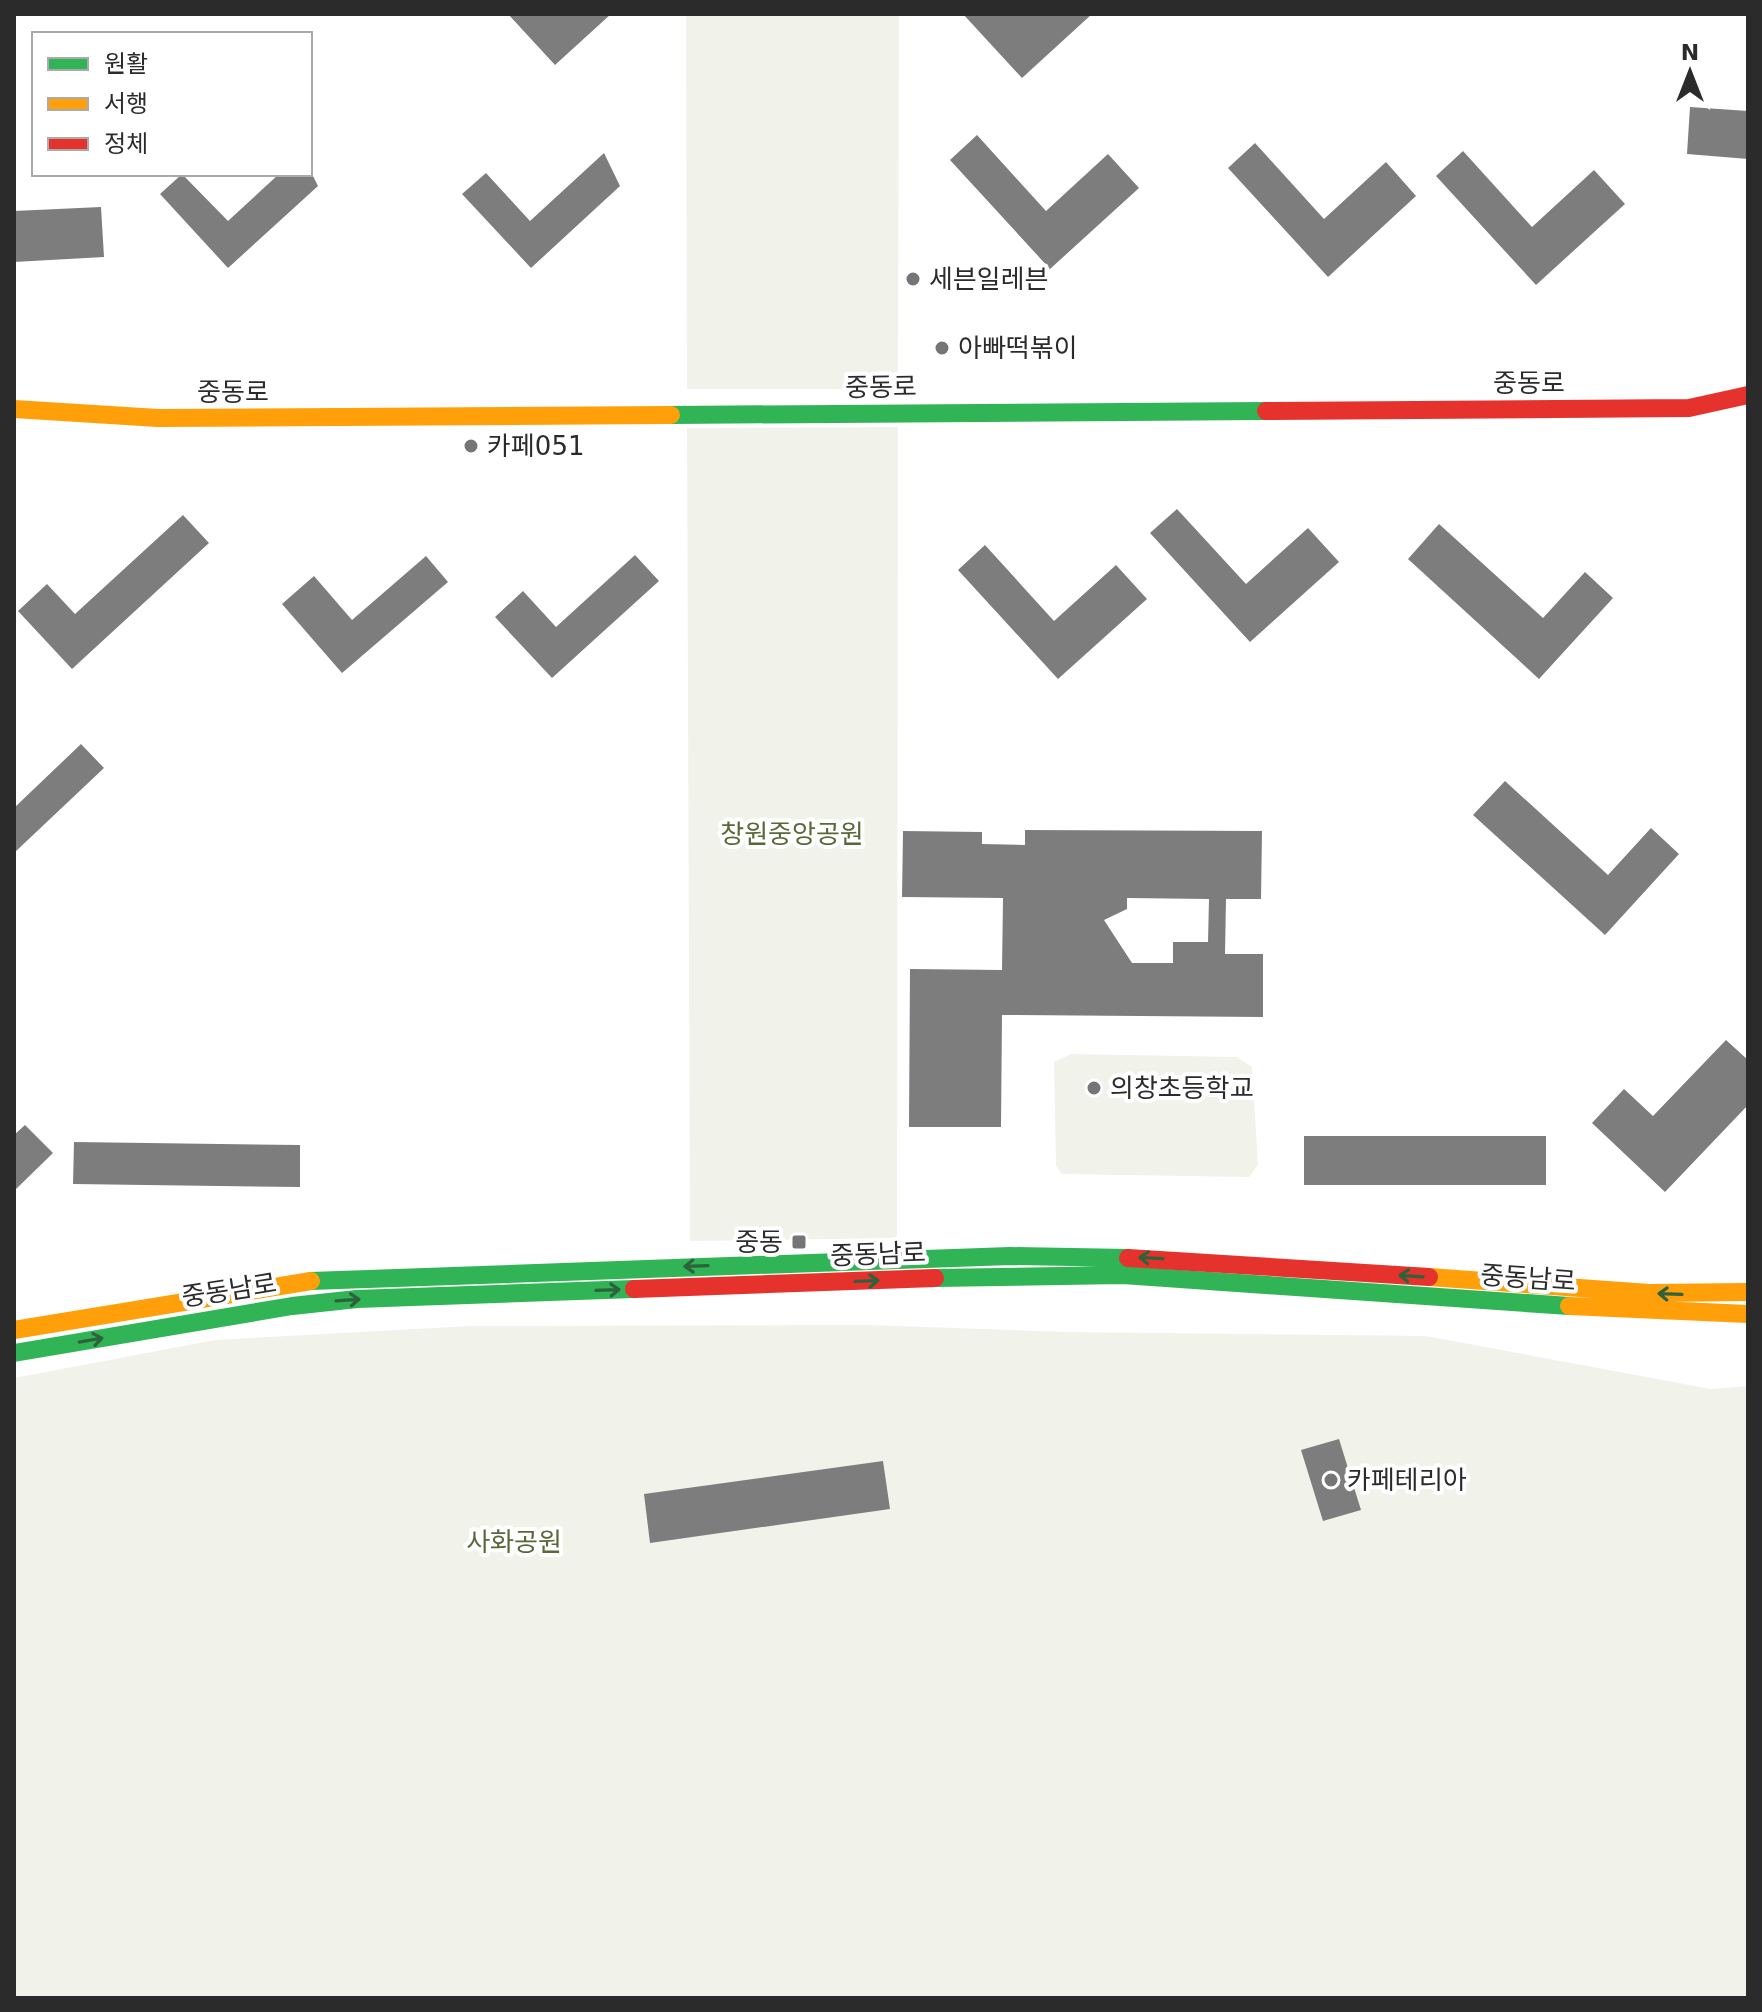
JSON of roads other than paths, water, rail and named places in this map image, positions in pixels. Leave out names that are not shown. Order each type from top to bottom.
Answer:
[{"type":"street","name":"중동로","points":[[14,409],[174,418],[1689,408],[1748,395]]},
{"type":"street","name":"중동남로","points":[[14,1330],[310,1281],[1010,1256],[1171,1258],[1649,1293],[1748,1292]]},
{"type":"street","name":"중동남로","points":[[14,1353],[324,1301],[1061,1275],[1201,1279],[1663,1313],[1748,1314]]},
{"type":"place","name":"세븐일레븐","points":[[913,279]]},
{"type":"place","name":"아빠떡볶이","points":[[942,348]]},
{"type":"place","name":"카페051","points":[[471,446]]},
{"type":"place","name":"의창초등학교","points":[[1094,1088]]},
{"type":"place","name":"중동","points":[[799,1242]]},
{"type":"place","name":"카페테리아","points":[[1331,1480]]},
{"type":"park label","name":"창원중앙공원","points":[[792,834]]},
{"type":"park label","name":"사화공원","points":[[514,1542]]}]
